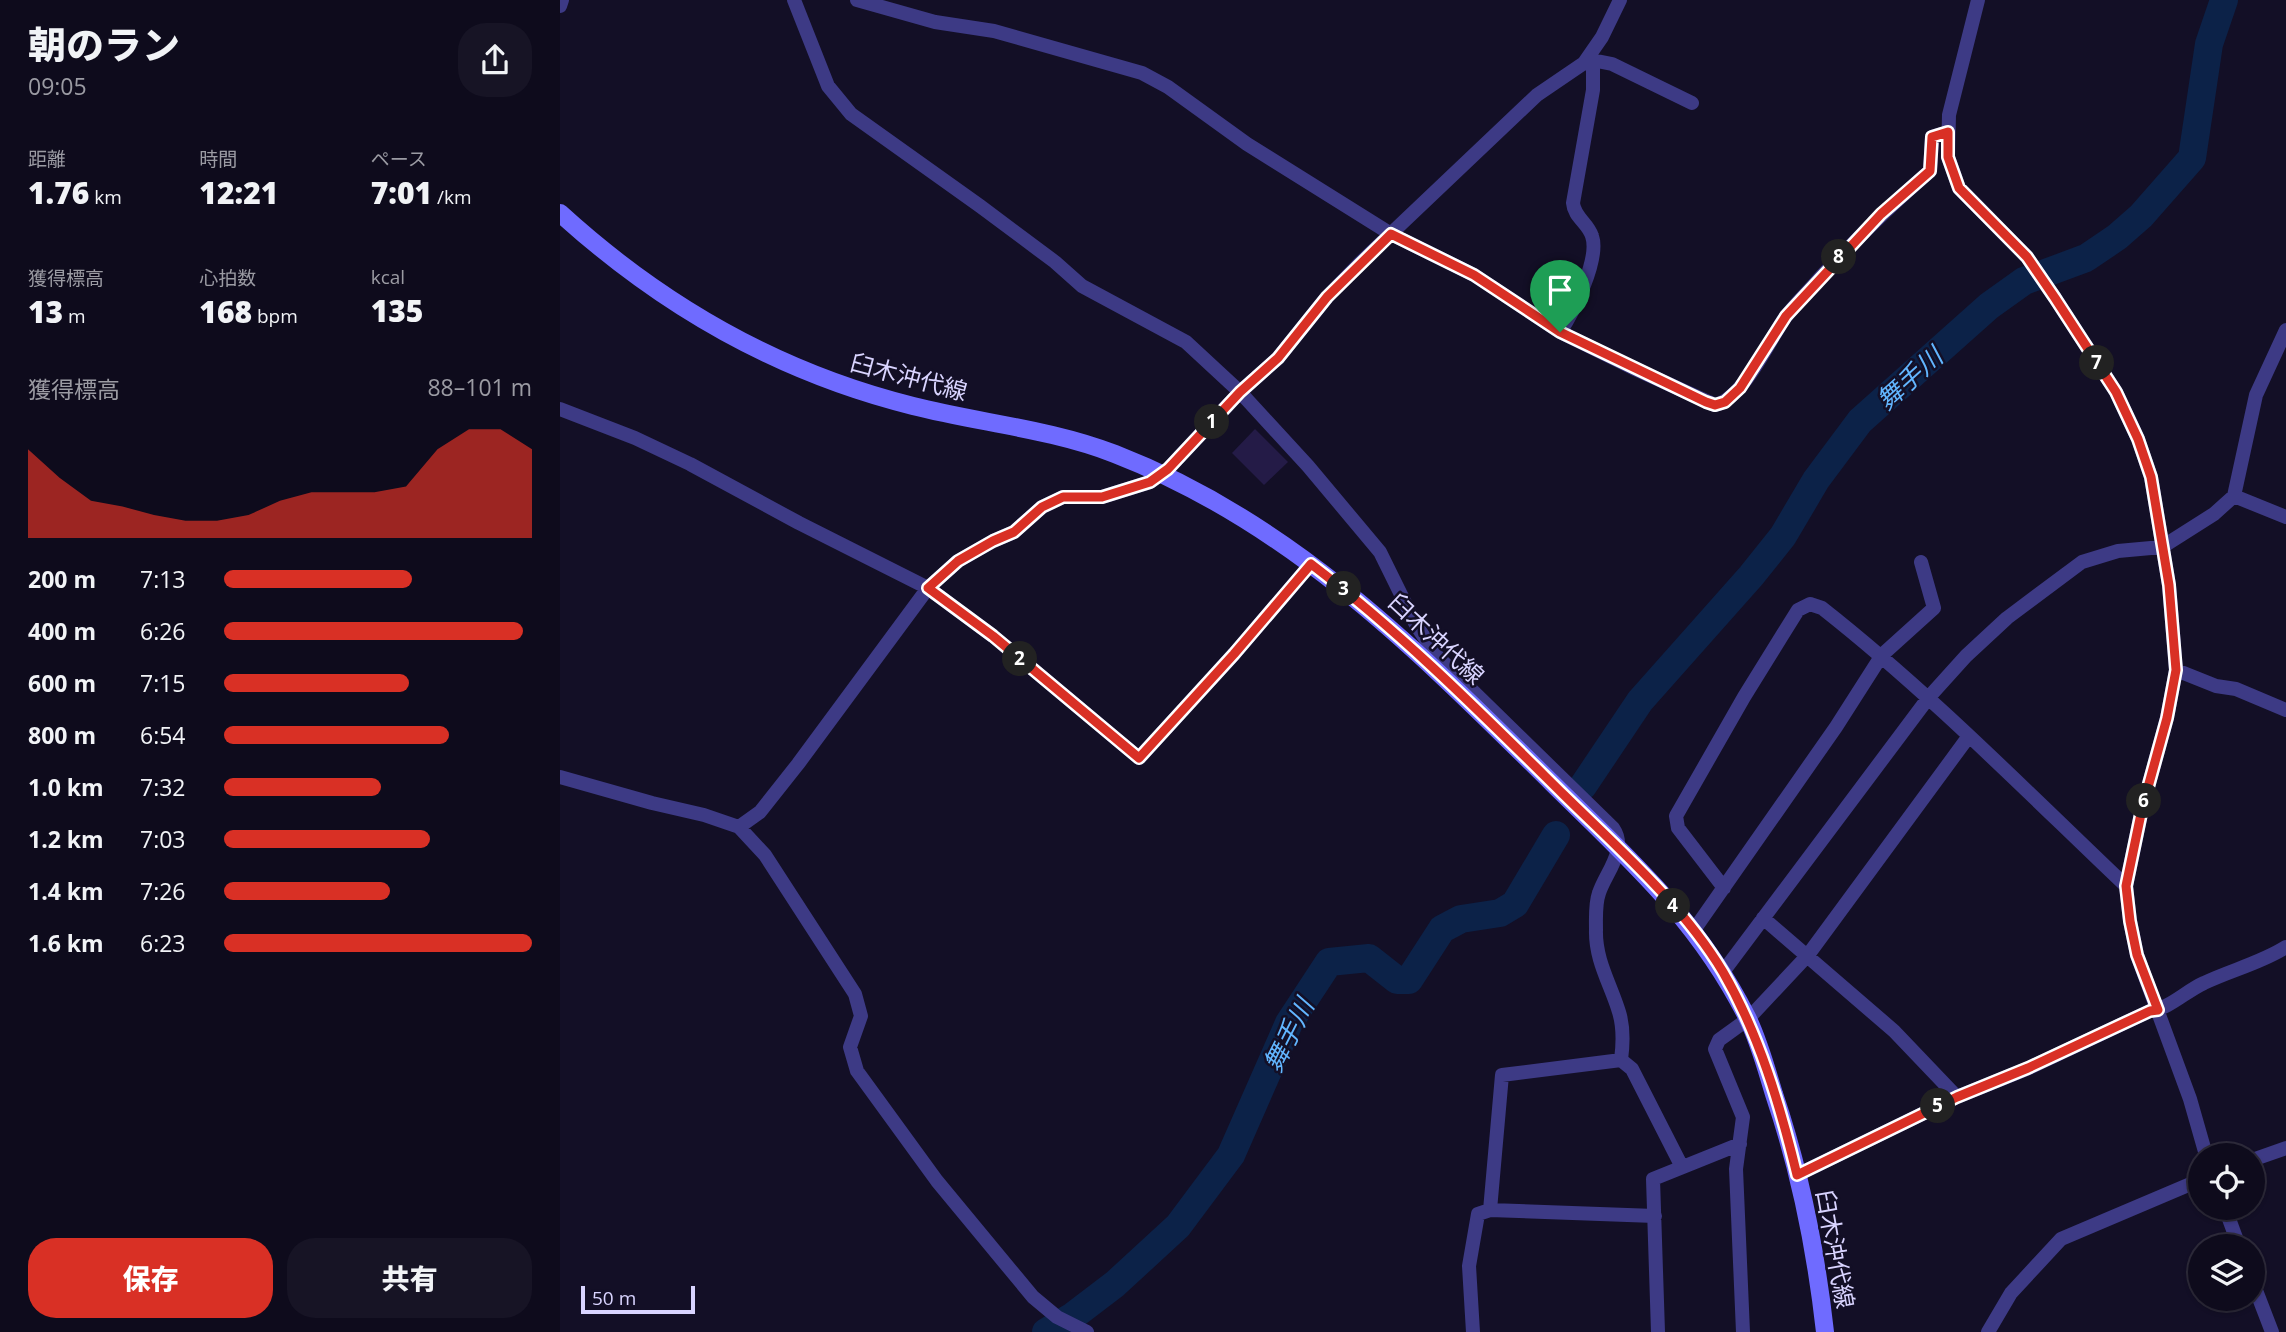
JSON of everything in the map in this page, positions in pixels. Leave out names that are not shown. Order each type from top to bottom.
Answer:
[{"type":"main road","name":"臼木沖代線","points":[[560,213],[637,278],[664,297],[718,329],[786,363],[851,388],[913,406],[1095,446],[1161,473],[1227,508],[1311,564],[1382,620],[1426,659],[1618,847],[1694,930],[1723,972],[1748,1019],[1787,1133],[1815,1253],[1825,1332]]},
{"type":"street","points":[[560,6],[562,0]]},
{"type":"street","points":[[794,0],[828,86],[851,114],[980,206],[1082,285],[1186,342],[1240,392],[1308,466],[1380,552],[1416,625],[1432,650],[1613,828],[1617,834],[1618,847],[1615,860],[1597,896],[1595,940],[1599,961],[1621,1016],[1621,1060]]},
{"type":"street","points":[[857,0],[935,22],[994,32],[1142,73],[1168,87],[1247,144],[1391,234],[1474,275],[1560,332],[1715,405],[1725,402],[1740,388],[1786,316],[1881,214],[1930,171],[1932,137],[1948,132]]},
{"type":"street","points":[[739,827],[760,812],[798,764],[928,588],[958,561],[1014,532],[1042,507],[1063,497],[1102,497],[1150,482],[1168,469],[1240,392],[1278,358],[1327,297],[1391,234],[1537,94],[1575,70],[1587,59],[1602,37],[1620,0]]},
{"type":"street","points":[[1978,0],[1949,115],[1948,157],[1959,188],[2027,257],[2116,392],[2138,439],[2151,477],[2169,585],[2176,670],[2126,886],[2137,955],[2190,1100],[2203,1143]]},
{"type":"street","points":[[1587,59],[1612,64],[1692,103]]},
{"type":"street","points":[[1560,332],[1579,298],[1594,243],[1588,227],[1577,215],[1573,204],[1593,90],[1593,69],[1587,59]]},
{"type":"street","points":[[1723,972],[1929,697],[1966,656],[2007,618],[2082,562],[2118,551],[2162,547],[2214,514],[2234,496],[2256,395],[2286,330]]},
{"type":"street","points":[[560,409],[635,438],[690,464],[928,588],[993,636],[1139,758],[1311,564]]},
{"type":"street","points":[[2234,496],[2286,517]]},
{"type":"street","points":[[1694,930],[1836,727],[1882,655],[1934,608],[1922,562]]},
{"type":"street","points":[[1724,888],[1678,828],[1676,816],[1744,696],[1798,610],[1810,604],[1822,608],[1882,655],[2126,886]]},
{"type":"street","points":[[2176,670],[2286,710]]},
{"type":"street","points":[[1743,1332],[1736,1169],[1743,1117],[1715,1049],[1719,1040],[1748,1019],[1808,955],[1969,736]]},
{"type":"street","points":[[560,777],[704,815],[739,827],[765,855],[855,994],[861,1016],[850,1046],[857,1071],[937,1181],[1033,1297],[1057,1317],[1087,1332]]},
{"type":"street","points":[[1763,918],[1894,1031],[1957,1097]]},
{"type":"street","points":[[1797,1175],[1957,1097],[2028,1068],[2150,1011],[2158,1010],[2202,984],[2286,947]]},
{"type":"street","points":[[1490,1210],[1502,1075],[1621,1060],[1632,1069],[1682,1167]]},
{"type":"street","points":[[1658,1332],[1653,1179],[1740,1144]]},
{"type":"street","points":[[2265,1155],[2286,1148]]},
{"type":"street","points":[[1988,1332],[2011,1293],[2060,1239],[2188,1185]]},
{"type":"street","points":[[1473,1332],[1469,1266],[1478,1214],[1490,1210],[1655,1216]]},
{"type":"street","points":[[2264,1311],[2272,1332]]},
{"type":"building","points":[[1255,429],[1288,462],[1264,485],[1232,453]]},
{"type":"waterway","name":"舞手川","points":[[1583,786],[1640,701],[1783,536],[1816,480],[1860,421],[1989,306],[2024,281],[2086,258],[2117,237],[2141,216],[2192,158],[2209,44],[2224,0]]},
{"type":"waterway","name":"舞手川","points":[[1046,1332],[1073,1316],[1115,1284],[1178,1226],[1231,1155],[1289,1023],[1329,962],[1369,958],[1397,980],[1409,980],[1442,929],[1461,919],[1500,913],[1515,904],[1556,835]]},
{"type":"route","points":[[1948,132],[1948,157],[1959,188],[2027,257],[2055,298],[2116,392],[2138,439],[2151,477],[2169,585],[2176,670],[2126,886],[2137,955],[2158,1010],[2108,1029],[2028,1068],[1957,1097],[1797,1175],[1787,1133],[1748,1019],[1723,972],[1694,930],[1636,864],[1426,659],[1311,564],[1139,758],[993,636],[928,588],[958,561],[1014,532],[1042,507],[1063,497],[1102,497],[1150,482],[1168,469],[1240,392],[1278,358],[1327,297],[1391,234],[1474,275],[1560,332],[1706,402],[1715,405],[1725,402],[1740,388],[1786,316],[1881,214],[1930,171],[1932,137],[1948,132]]}]
